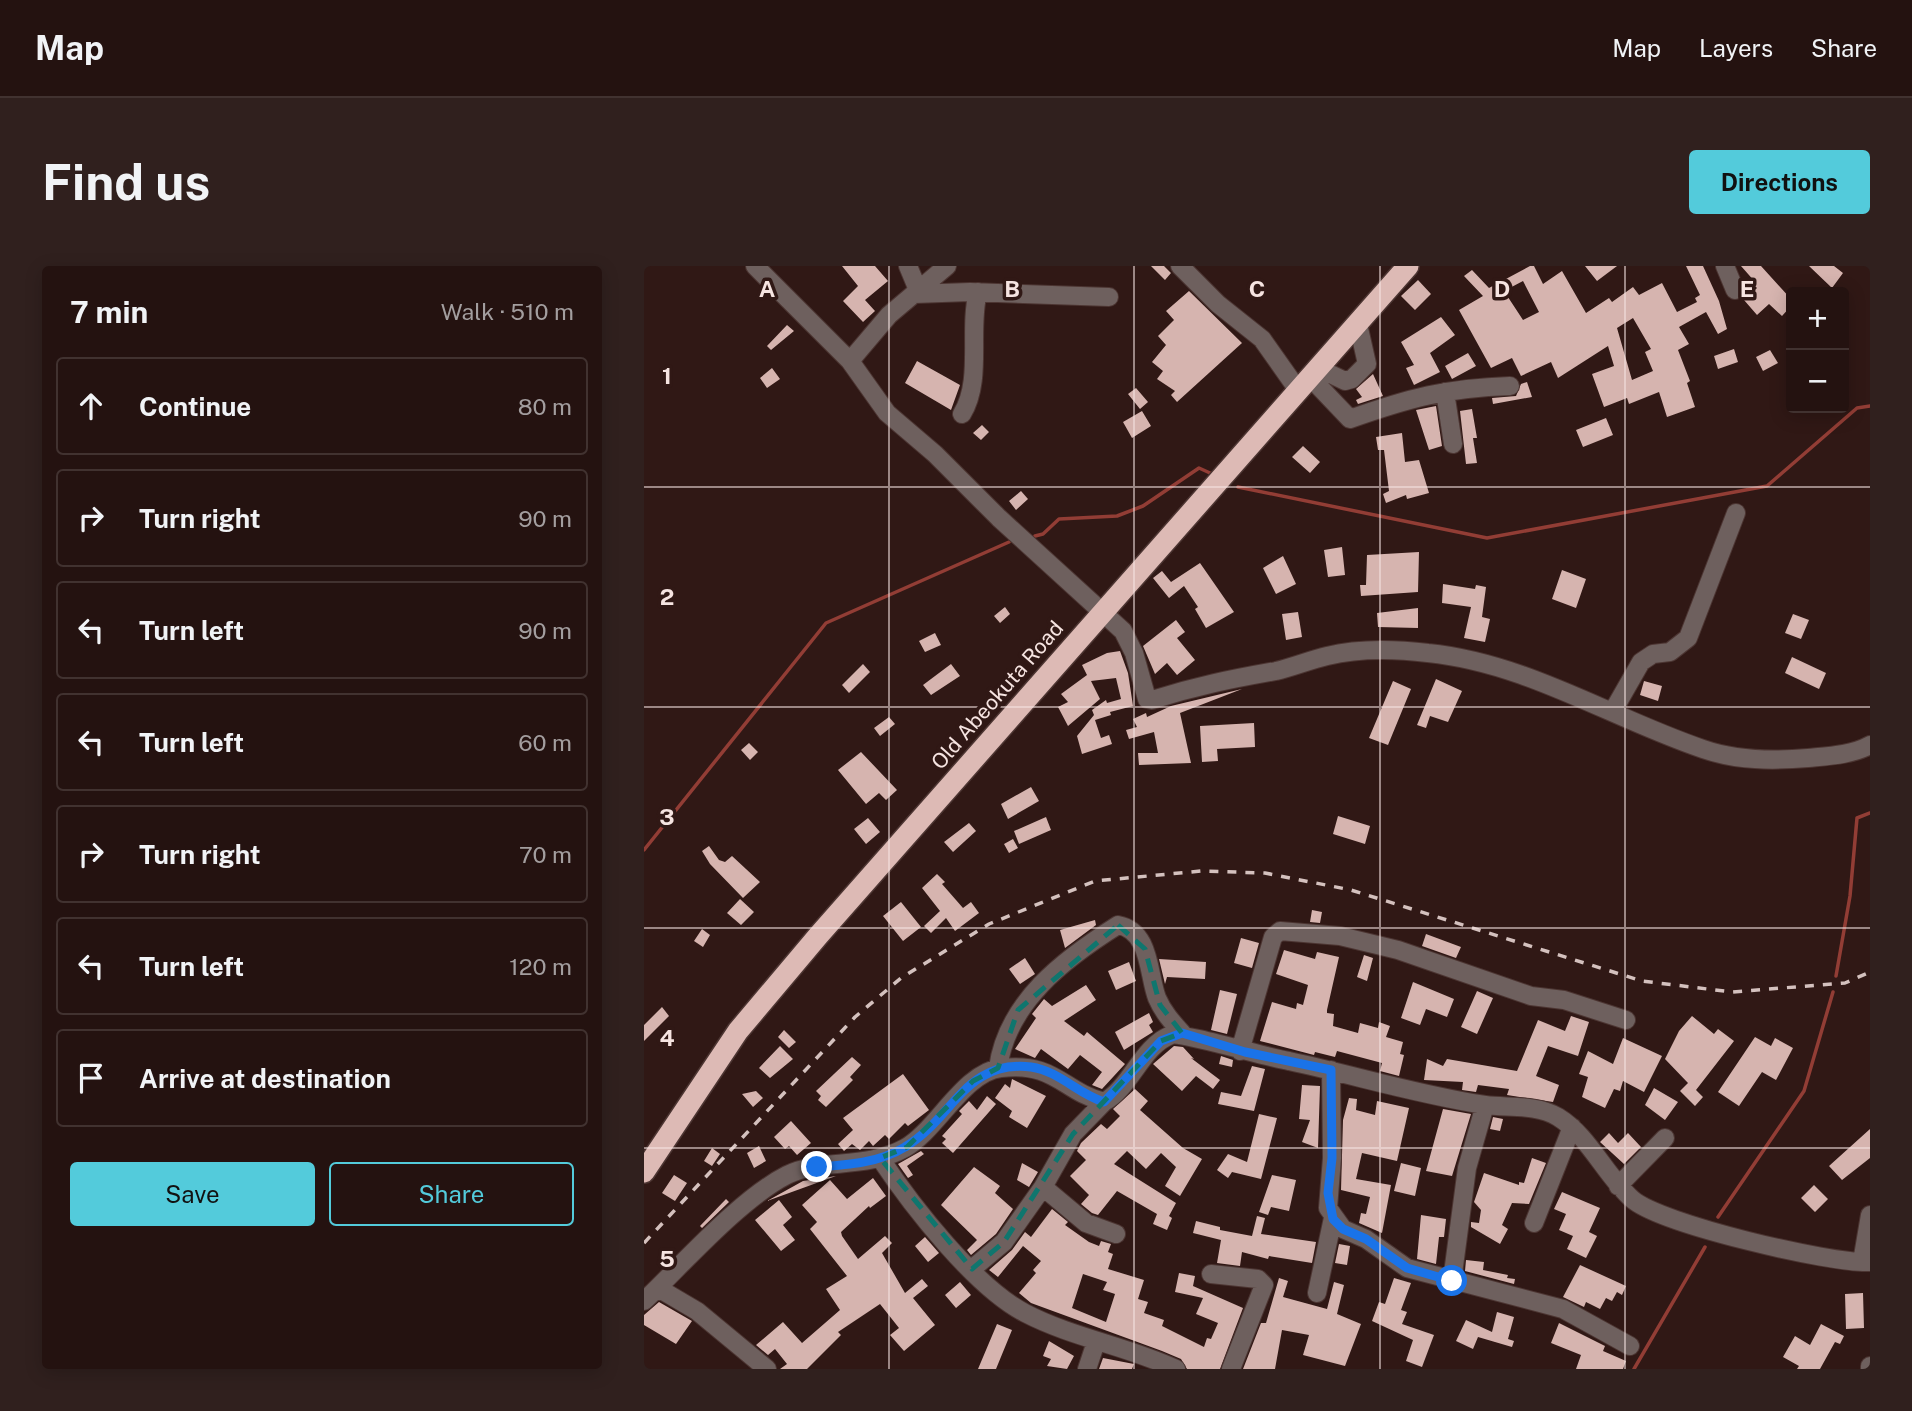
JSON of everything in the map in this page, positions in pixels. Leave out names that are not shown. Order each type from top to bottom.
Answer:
[{"type":"highway","name":"Old Abeokuta Road","points":[[644,1172],[738,1031],[1102,611],[1408,266]]},
{"type":"street","points":[[755,266],[850,361],[887,413],[935,454],[999,518],[1102,611],[1129,640],[1144,695],[1152,700],[1235,676],[1278,670],[1354,651],[1428,653],[1479,661],[1526,676],[1704,750],[1770,761],[1820,757],[1860,750],[1870,745]]},
{"type":"street","points":[[908,266],[916,292]]},
{"type":"street","points":[[850,361],[889,315],[947,266]]},
{"type":"street","points":[[1180,266],[1218,304],[1309,378],[1350,419],[1415,396],[1510,386]]},
{"type":"street","points":[[1725,266],[1735,290]]},
{"type":"street","points":[[916,292],[1109,298]]},
{"type":"street","points":[[962,414],[971,400],[974,308],[978,292]]},
{"type":"street","points":[[1309,378],[1345,381],[1360,372],[1367,364],[1358,324]]},
{"type":"street","points":[[1445,392],[1453,443]]},
{"type":"street","points":[[1613,712],[1641,662],[1653,654],[1670,652],[1688,638],[1736,513]]},
{"type":"street","points":[[998,1068],[1005,1035],[1018,1010],[1038,988],[1118,925],[1130,932],[1145,949],[1155,994],[1169,1019],[1182,1033],[1240,1051],[1485,1105],[1529,1108],[1556,1115],[1572,1128],[1618,1186],[1648,1210],[1693,1227],[1866,1262],[1870,1215]]},
{"type":"street","points":[[1240,1051],[1273,937],[1280,931],[1292,930],[1340,936],[1398,950],[1531,996],[1564,1000],[1626,1020]]},
{"type":"street","points":[[972,1269],[1004,1242],[1043,1187],[1073,1134],[1161,1041],[1182,1033]]},
{"type":"street","points":[[644,1301],[737,1211],[788,1174],[880,1158],[907,1147],[973,1081],[998,1068],[1032,1067],[1053,1074],[1104,1102]]},
{"type":"street","points":[[1317,1293],[1333,1219],[1328,1193],[1332,1158],[1331,1070]]},
{"type":"street","points":[[1452,1281],[1467,1168],[1485,1105]]},
{"type":"street","points":[[1534,1223],[1572,1128]]},
{"type":"street","points":[[1618,1186],[1665,1138]]},
{"type":"street","points":[[880,1158],[914,1206],[997,1294],[1024,1313],[1096,1342],[1176,1369]]},
{"type":"street","points":[[1043,1187],[1086,1223],[1116,1234]]},
{"type":"street","points":[[1333,1219],[1343,1229],[1366,1239],[1407,1268],[1563,1309],[1630,1346]]},
{"type":"street","points":[[1210,1274],[1258,1279],[1264,1285],[1231,1369]]},
{"type":"street","points":[[657,1288],[698,1311],[767,1369]]},
{"type":"street","points":[[1087,1369],[1096,1342]]},
{"type":"highlighted area","points":[[1118,925],[1145,949],[1160,1005],[1182,1033],[1161,1041],[1073,1134],[1004,1242],[972,1269],[880,1158],[907,1147],[973,1081],[998,1068],[1018,1010]]},
{"type":"building","points":[[842,266],[875,266],[888,281],[865,300],[875,311],[863,322],[843,301],[858,286]]},
{"type":"building","points":[[1151,266],[1164,266],[1171,273],[1165,280]]},
{"type":"building","points":[[1534,266],[1543,284],[1562,271],[1586,313],[1609,298],[1612,302],[1633,287],[1639,295],[1662,283],[1677,312],[1697,302],[1695,298],[1700,295],[1686,266],[1703,266],[1719,301],[1727,329],[1718,334],[1706,312],[1679,327],[1689,344],[1678,350],[1690,381],[1687,383],[1695,407],[1667,417],[1659,392],[1629,404],[1627,398],[1604,407],[1592,374],[1614,366],[1608,346],[1558,378],[1551,362],[1521,376],[1512,358],[1491,368],[1459,310],[1483,296],[1464,276],[1472,270],[1489,288]],"holes":[[[1523,281],[1539,312],[1523,320],[1504,291]],[[1633,318],[1651,349],[1645,352],[1653,371],[1632,380],[1617,328]]]},
{"type":"building","points":[[1585,266],[1617,266],[1597,281]]},
{"type":"building","points":[[1741,266],[1761,266],[1786,294],[1786,312],[1782,316],[1769,304],[1757,315],[1744,300],[1757,288],[1754,285],[1756,283]]},
{"type":"building","points":[[1809,266],[1834,266],[1843,273],[1831,287]]},
{"type":"building","points":[[1418,280],[1431,294],[1415,310],[1401,296]]},
{"type":"building","points":[[1189,291],[1242,343],[1177,402],[1171,395],[1175,391],[1157,379],[1163,371],[1152,362],[1166,345],[1158,336],[1174,320],[1166,311]]},
{"type":"building","points":[[1441,317],[1455,335],[1430,353],[1440,372],[1414,385],[1406,368],[1414,365],[1401,342]]},
{"type":"building","points":[[787,325],[794,331],[771,350],[767,346]]},
{"type":"building","points":[[1734,349],[1738,362],[1718,369],[1714,356]]},
{"type":"building","points":[[1770,350],[1778,363],[1763,371],[1756,357]]},
{"type":"building","points":[[1468,353],[1476,366],[1452,379],[1445,366]]},
{"type":"building","points":[[917,361],[960,385],[951,410],[905,383]]},
{"type":"building","points":[[772,368],[780,379],[767,388],[760,378]]},
{"type":"building","points":[[1373,374],[1383,396],[1358,404],[1356,400],[1362,397],[1356,389]]},
{"type":"building","points":[[1527,382],[1532,397],[1493,404],[1492,398],[1516,396],[1521,384]]},
{"type":"building","points":[[1136,388],[1148,402],[1140,409],[1128,394]]},
{"type":"building","points":[[1436,406],[1442,446],[1429,450],[1416,410]]},
{"type":"building","points":[[1472,409],[1477,438],[1473,438],[1477,463],[1466,464],[1460,411]]},
{"type":"building","points":[[1142,411],[1151,426],[1132,438],[1123,422]]},
{"type":"building","points":[[1606,418],[1613,435],[1583,447],[1576,430]]},
{"type":"building","points":[[982,425],[989,432],[981,440],[973,433]]},
{"type":"building","points":[[1402,433],[1405,462],[1419,460],[1429,493],[1407,499],[1406,495],[1386,503],[1383,494],[1389,491],[1384,450],[1378,450],[1376,437]]},
{"type":"building","points":[[1303,446],[1320,462],[1310,473],[1292,457]]},
{"type":"building","points":[[1021,491],[1028,499],[1016,510],[1009,501]]},
{"type":"building","points":[[1342,547],[1345,575],[1328,577],[1324,550]]},
{"type":"building","points":[[1419,552],[1418,592],[1361,596],[1360,585],[1366,585],[1367,555]]},
{"type":"building","points":[[1283,556],[1296,584],[1276,594],[1263,568]]},
{"type":"building","points":[[1200,563],[1234,612],[1206,628],[1195,609],[1198,607],[1184,586],[1169,598],[1153,578],[1162,571],[1171,582]]},
{"type":"building","points":[[1562,570],[1586,579],[1576,608],[1552,599]]},
{"type":"building","points":[[1443,584],[1475,589],[1476,585],[1486,587],[1482,617],[1490,619],[1485,642],[1464,638],[1471,607],[1442,603]]},
{"type":"building","points":[[1005,607],[1010,614],[1000,623],[994,616]]},
{"type":"building","points":[[1418,608],[1418,628],[1378,627],[1377,613]]},
{"type":"building","points":[[1298,612],[1302,637],[1286,640],[1282,614]]},
{"type":"building","points":[[1793,614],[1809,620],[1801,639],[1785,633]]},
{"type":"building","points":[[1176,620],[1185,632],[1177,638],[1195,660],[1177,675],[1167,663],[1155,674],[1143,646]]},
{"type":"building","points":[[935,633],[941,645],[925,652],[919,641]]},
{"type":"building","points":[[1120,651],[1128,673],[1133,706],[1110,712],[1111,715],[1095,720],[1101,738],[1109,735],[1112,744],[1082,754],[1077,736],[1094,715],[1092,710],[1106,700],[1107,703],[1121,699],[1116,678],[1091,681],[1100,699],[1068,726],[1058,707],[1068,702],[1061,694],[1087,675],[1082,665],[1107,653]]},
{"type":"building","points":[[1792,657],[1826,673],[1819,689],[1785,673]]},
{"type":"building","points":[[863,664],[870,672],[849,693],[842,685]]},
{"type":"building","points":[[951,664],[960,676],[931,695],[923,685]]},
{"type":"building","points":[[1436,679],[1462,691],[1448,722],[1430,716],[1426,728],[1417,725]]},
{"type":"building","points":[[1393,681],[1411,689],[1388,745],[1369,738]]},
{"type":"building","points":[[1644,681],[1662,686],[1658,701],[1640,695]]},
{"type":"building","points":[[1242,689],[1180,713],[1191,763],[1139,765],[1138,753],[1158,753],[1154,732],[1129,739],[1126,730],[1137,727],[1133,719],[1146,713],[1147,717],[1171,706]]},
{"type":"building","points":[[889,717],[895,724],[880,736],[874,728]]},
{"type":"building","points":[[1254,723],[1255,747],[1217,749],[1218,761],[1202,762],[1200,726]]},
{"type":"building","points":[[749,743],[758,752],[750,760],[741,750]]},
{"type":"building","points":[[861,752],[897,790],[886,800],[879,793],[866,804],[838,770]]},
{"type":"building","points":[[1031,787],[1039,801],[1008,819],[1001,804]]},
{"type":"building","points":[[1338,816],[1370,826],[1365,844],[1333,834]]},
{"type":"building","points":[[1046,817],[1051,830],[1019,844],[1014,831]]},
{"type":"building","points":[[868,818],[880,832],[866,844],[854,829]]},
{"type":"building","points":[[969,823],[976,831],[953,852],[944,842]]},
{"type":"building","points":[[1013,839],[1018,848],[1009,853],[1004,844]]},
{"type":"building","points":[[709,846],[719,860],[725,862],[732,856],[760,882],[743,898],[710,864],[702,851]]},
{"type":"building","points":[[937,874],[945,882],[942,884],[963,908],[971,902],[979,913],[955,931],[946,918],[931,933],[924,926],[940,911],[922,888]]},
{"type":"building","points":[[740,899],[754,912],[741,925],[727,913]]},
{"type":"building","points":[[901,902],[921,927],[903,941],[883,916]]},
{"type":"building","points":[[1312,910],[1322,912],[1320,923],[1310,922]]},
{"type":"building","points":[[1095,920],[1096,925],[1065,948],[1060,930]]},
{"type":"building","points":[[702,929],[710,935],[703,947],[694,941]]},
{"type":"building","points":[[1426,934],[1461,947],[1456,958],[1422,946]]},
{"type":"building","points":[[1241,938],[1259,943],[1252,968],[1234,963]]},
{"type":"building","points":[[1284,950],[1315,959],[1317,952],[1339,957],[1327,1010],[1327,1013],[1334,1014],[1333,1026],[1358,1033],[1360,1023],[1378,1028],[1379,1022],[1390,1026],[1386,1037],[1403,1042],[1400,1054],[1404,1055],[1399,1076],[1380,1071],[1382,1063],[1337,1051],[1335,1057],[1315,1052],[1314,1055],[1260,1041],[1272,1002],[1296,1009],[1297,1003],[1303,1005],[1308,985],[1276,974]]},
{"type":"building","points":[[1364,955],[1373,958],[1367,981],[1357,977]]},
{"type":"building","points":[[1025,958],[1035,974],[1020,984],[1009,969]]},
{"type":"building","points":[[1159,959],[1206,962],[1205,979],[1167,977],[1165,984]]},
{"type":"building","points":[[1129,962],[1136,981],[1116,990],[1108,971]]},
{"type":"building","points":[[1413,982],[1454,999],[1447,1017],[1426,1009],[1420,1025],[1401,1018]]},
{"type":"building","points":[[1086,985],[1096,1000],[1064,1021],[1084,1036],[1087,1032],[1125,1064],[1102,1089],[1092,1085],[1102,1072],[1080,1055],[1068,1069],[1041,1049],[1035,1058],[1015,1049],[1036,1018],[1032,1014],[1044,999],[1052,1006]]},
{"type":"building","points":[[1220,990],[1237,994],[1227,1034],[1211,1030]]},
{"type":"building","points":[[1477,991],[1493,998],[1477,1034],[1461,1027]]},
{"type":"building","points":[[662,1007],[669,1016],[644,1041],[644,1025]]},
{"type":"building","points":[[1149,1013],[1153,1022],[1149,1025],[1153,1032],[1124,1050],[1115,1032]]},
{"type":"building","points":[[1571,1016],[1589,1022],[1578,1056],[1548,1046],[1536,1076],[1559,1085],[1553,1102],[1507,1095],[1509,1089],[1478,1085],[1476,1092],[1462,1090],[1463,1082],[1424,1080],[1427,1059],[1443,1066],[1447,1059],[1517,1071],[1538,1020],[1565,1031]]},
{"type":"building","points":[[1692,1016],[1714,1034],[1718,1029],[1734,1041],[1696,1090],[1703,1097],[1695,1106],[1680,1091],[1688,1083],[1665,1059],[1679,1031]]},
{"type":"building","points":[[784,1030],[796,1042],[789,1048],[778,1037]]},
{"type":"building","points":[[1755,1037],[1771,1046],[1775,1038],[1793,1048],[1776,1080],[1762,1072],[1739,1106],[1718,1092]]},
{"type":"building","points":[[1623,1038],[1662,1056],[1644,1092],[1623,1081],[1620,1091],[1614,1089],[1605,1108],[1582,1097],[1588,1077],[1579,1074],[1588,1051],[1613,1064]]},
{"type":"building","points":[[780,1046],[793,1059],[770,1078],[759,1068]]},
{"type":"building","points":[[1174,1046],[1183,1047],[1194,1059],[1191,1058],[1220,1080],[1213,1089],[1196,1076],[1182,1091],[1153,1064]]},
{"type":"building","points":[[1221,1056],[1233,1060],[1232,1067],[1219,1064]]},
{"type":"building","points":[[852,1057],[861,1065],[850,1077],[853,1080],[826,1107],[818,1100],[821,1096],[816,1091]]},
{"type":"building","points":[[1252,1066],[1265,1069],[1254,1111],[1218,1104],[1221,1092],[1241,1096]]},
{"type":"building","points":[[903,1074],[929,1110],[908,1126],[905,1123],[889,1139],[885,1135],[873,1146],[869,1141],[860,1150],[852,1144],[844,1151],[838,1144],[853,1130],[843,1118]]},
{"type":"building","points":[[1012,1079],[1046,1096],[1027,1128],[1009,1117],[1012,1111],[995,1098],[1005,1084],[1010,1088]]},
{"type":"building","points":[[1302,1085],[1320,1086],[1318,1148],[1302,1142],[1310,1120],[1299,1119]]},
{"type":"building","points":[[1654,1088],[1678,1102],[1665,1120],[1645,1105]]},
{"type":"building","points":[[1135,1089],[1148,1101],[1140,1110],[1183,1148],[1202,1159],[1180,1196],[1165,1186],[1176,1167],[1161,1153],[1146,1169],[1127,1151],[1114,1164],[1176,1203],[1169,1216],[1172,1218],[1167,1230],[1153,1224],[1157,1214],[1117,1191],[1098,1215],[1092,1213],[1081,1204],[1089,1195],[1070,1176],[1086,1160],[1077,1151],[1081,1143],[1101,1124],[1107,1129],[1120,1116],[1113,1109]]},
{"type":"building","points":[[756,1091],[763,1098],[753,1107],[742,1094]]},
{"type":"building","points":[[987,1096],[996,1104],[953,1153],[942,1143],[946,1139],[942,1136],[962,1114],[959,1111],[969,1101],[977,1110]]},
{"type":"building","points":[[1349,1098],[1357,1099],[1356,1110],[1375,1115],[1377,1101],[1409,1108],[1397,1161],[1362,1153],[1356,1179],[1391,1185],[1382,1233],[1359,1223],[1361,1213],[1366,1214],[1370,1197],[1341,1190],[1343,1120]]},
{"type":"building","points":[[1443,1109],[1471,1114],[1452,1176],[1426,1171]]},
{"type":"building","points":[[1259,1114],[1277,1118],[1261,1179],[1232,1172],[1228,1178],[1217,1170],[1228,1154],[1247,1162]]},
{"type":"building","points":[[1493,1117],[1503,1119],[1500,1131],[1490,1129]]},
{"type":"building","points":[[791,1121],[811,1143],[797,1155],[789,1146],[785,1149],[774,1137]]},
{"type":"building","points":[[1870,1129],[1870,1158],[1842,1180],[1829,1166]]},
{"type":"building","points":[[1609,1133],[1618,1143],[1628,1133],[1641,1147],[1624,1164],[1600,1142]]},
{"type":"building","points":[[759,1146],[766,1161],[754,1168],[747,1153]]},
{"type":"building","points":[[712,1148],[720,1154],[712,1166],[704,1161]]},
{"type":"building","points":[[921,1151],[924,1154],[907,1166],[913,1175],[908,1178],[898,1164]]},
{"type":"building","points":[[1532,1158],[1546,1163],[1529,1204],[1512,1203],[1502,1225],[1508,1229],[1500,1244],[1471,1227],[1471,1222],[1479,1223],[1481,1210],[1474,1202],[1484,1173],[1519,1185],[1519,1182],[1524,1183]]},
{"type":"building","points":[[1022,1163],[1038,1172],[1029,1187],[1017,1180]]},
{"type":"building","points":[[1401,1163],[1421,1168],[1415,1196],[1394,1191]]},
{"type":"building","points":[[974,1167],[1000,1186],[995,1193],[1013,1209],[996,1234],[971,1255],[967,1250],[977,1240],[941,1205]]},
{"type":"building","points":[[674,1175],[687,1183],[675,1201],[662,1193]]},
{"type":"building","points":[[1272,1175],[1296,1180],[1289,1211],[1271,1207],[1268,1215],[1259,1212]]},
{"type":"building","points":[[836,1176],[767,1201],[803,1181]]},
{"type":"building","points":[[873,1178],[886,1196],[870,1208],[869,1206],[841,1232],[842,1236],[858,1259],[885,1236],[892,1243],[882,1253],[905,1293],[922,1279],[928,1286],[913,1298],[935,1325],[904,1351],[890,1335],[899,1328],[880,1304],[838,1332],[841,1335],[807,1369],[780,1369],[787,1364],[775,1349],[768,1355],[756,1345],[783,1322],[802,1343],[840,1310],[826,1289],[847,1276],[810,1229],[817,1222],[802,1205],[830,1180],[847,1199]]},
{"type":"building","points":[[1814,1185],[1828,1199],[1815,1212],[1801,1198]]},
{"type":"building","points":[[1562,1192],[1600,1208],[1589,1232],[1597,1236],[1586,1258],[1567,1249],[1573,1236],[1559,1230],[1566,1214],[1554,1209]]},
{"type":"building","points":[[726,1199],[729,1202],[702,1228],[700,1226]]},
{"type":"building","points":[[779,1200],[792,1217],[783,1225],[795,1240],[781,1251],[755,1220]]},
{"type":"building","points":[[1052,1209],[1068,1222],[1065,1225],[1089,1242],[1099,1246],[1101,1241],[1111,1244],[1108,1252],[1113,1254],[1108,1269],[1144,1280],[1138,1299],[1148,1302],[1144,1313],[1164,1320],[1162,1326],[1204,1347],[1218,1323],[1196,1314],[1203,1298],[1175,1292],[1179,1273],[1195,1276],[1193,1286],[1243,1308],[1220,1369],[1187,1369],[1181,1359],[1031,1303],[1019,1293],[1036,1273],[1033,1270],[1041,1261],[1023,1246],[998,1277],[989,1270],[1012,1250],[1025,1232],[1031,1237]],"holes":[[[1083,1274],[1107,1282],[1103,1290],[1115,1294],[1106,1322],[1072,1308]]]},
{"type":"building","points":[[1421,1215],[1446,1219],[1444,1237],[1439,1237],[1436,1264],[1417,1259]]},
{"type":"building","points":[[1257,1216],[1265,1218],[1261,1234],[1316,1242],[1312,1263],[1269,1256],[1268,1259],[1242,1252],[1240,1266],[1217,1263],[1221,1240],[1193,1233],[1196,1221],[1220,1227],[1220,1230],[1252,1236]]},
{"type":"building","points":[[925,1237],[939,1253],[928,1262],[915,1246]]},
{"type":"building","points":[[1339,1244],[1350,1246],[1347,1265],[1335,1263]]},
{"type":"building","points":[[1466,1260],[1484,1262],[1483,1270],[1508,1275],[1507,1278],[1515,1279],[1514,1284],[1465,1271]]},
{"type":"building","points":[[1580,1265],[1626,1286],[1622,1295],[1617,1292],[1612,1301],[1606,1298],[1600,1309],[1586,1302],[1584,1307],[1563,1297]]},
{"type":"building","points":[[1279,1278],[1288,1281],[1283,1297],[1327,1309],[1334,1282],[1344,1285],[1337,1314],[1361,1324],[1345,1366],[1303,1355],[1309,1335],[1282,1330],[1275,1369],[1243,1369],[1261,1323],[1266,1323]]},
{"type":"building","points":[[1394,1278],[1411,1283],[1401,1310],[1407,1312],[1402,1324],[1434,1335],[1422,1367],[1406,1361],[1413,1340],[1372,1321],[1379,1302],[1385,1304]]},
{"type":"building","points":[[960,1282],[971,1295],[956,1308],[945,1295]]},
{"type":"building","points":[[1863,1293],[1864,1328],[1846,1329],[1845,1294]]},
{"type":"building","points":[[659,1302],[692,1321],[676,1344],[644,1325],[644,1315]]},
{"type":"building","points":[[1497,1312],[1514,1317],[1508,1339],[1514,1341],[1512,1347],[1478,1337],[1473,1349],[1456,1341],[1466,1320],[1492,1332]]},
{"type":"building","points":[[1559,1323],[1605,1346],[1603,1351],[1626,1361],[1623,1369],[1576,1369],[1581,1355],[1551,1343]]},
{"type":"building","points":[[997,1324],[1012,1330],[996,1369],[978,1369]]},
{"type":"building","points":[[1821,1324],[1844,1336],[1840,1344],[1835,1342],[1820,1369],[1797,1369],[1799,1366],[1783,1357],[1795,1336],[1810,1345]]},
{"type":"building","points":[[1049,1341],[1074,1356],[1067,1369],[1047,1366],[1051,1359],[1043,1356]]},
{"type":"building","points":[[1103,1358],[1134,1364],[1132,1369],[1099,1369]]},
{"type":"waterway","points":[[1238,487],[1487,538],[1767,486],[1857,408],[1870,406]]},
{"type":"waterway","points":[[1035,536],[1043,534],[1059,519],[1117,516],[1143,506],[1199,468],[1210,473]]},
{"type":"waterway","points":[[644,850],[826,623],[1009,542]]},
{"type":"waterway","points":[[1836,976],[1850,896],[1857,818],[1870,813]]},
{"type":"waterway","points":[[1718,1217],[1804,1091],[1833,992]]},
{"type":"waterway","points":[[1634,1369],[1705,1247]]},
{"type":"railway","points":[[644,1243],[855,1017],[901,978],[989,924],[1095,881],[1201,871],[1265,873],[1351,890],[1642,981],[1732,992],[1845,983],[1870,972]]},
{"type":"route","points":[[817,1167],[856,1164],[893,1154],[907,1147],[973,1081],[998,1068],[1032,1067],[1053,1074],[1104,1102],[1111,1098],[1161,1041],[1182,1033],[1245,1052],[1331,1070],[1332,1158],[1328,1208],[1333,1219],[1343,1229],[1366,1239],[1407,1268],[1452,1281]]}]
